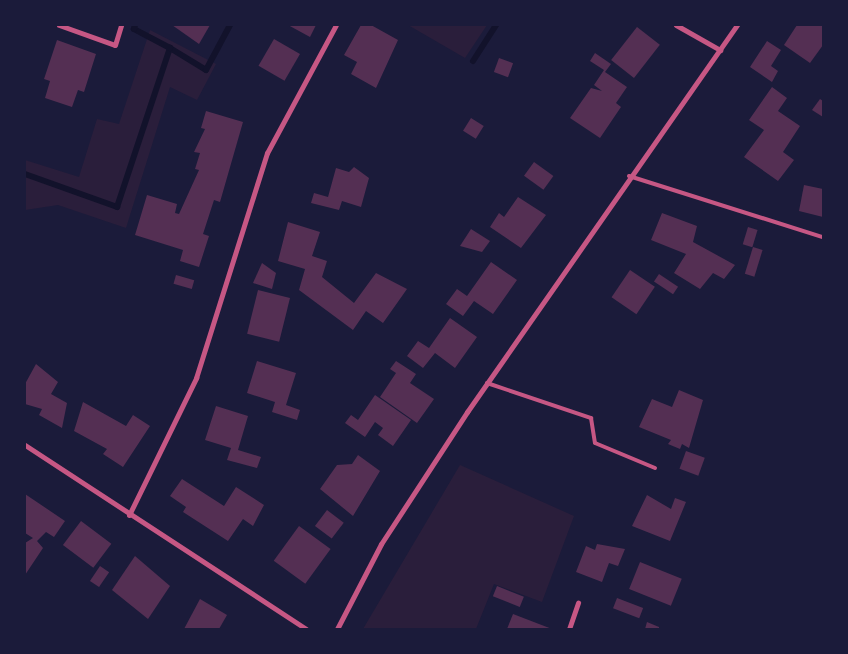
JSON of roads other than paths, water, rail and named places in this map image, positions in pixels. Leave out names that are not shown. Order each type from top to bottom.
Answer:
[{"type":"street","points":[[59,25],[116,45],[121,25]]},
{"type":"street","points":[[129,515],[196,378],[266,153],[291,114],[336,25]]},
{"type":"street","points":[[676,25],[720,50]]},
{"type":"street","points":[[337,629],[381,544],[628,176],[737,25]]},
{"type":"street","points":[[25,445],[129,515],[306,629]]},
{"type":"street","points":[[569,629],[578,603]]},
{"type":"lane","points":[[628,176],[823,237]]},
{"type":"lane","points":[[487,384],[591,418],[595,443],[655,468]]},
{"type":"waterway","points":[[25,174],[117,207],[170,48],[134,29],[135,25]]},
{"type":"waterway","points":[[170,48],[206,70],[230,25]]},
{"type":"waterway","points":[[473,61],[496,25]]}]
